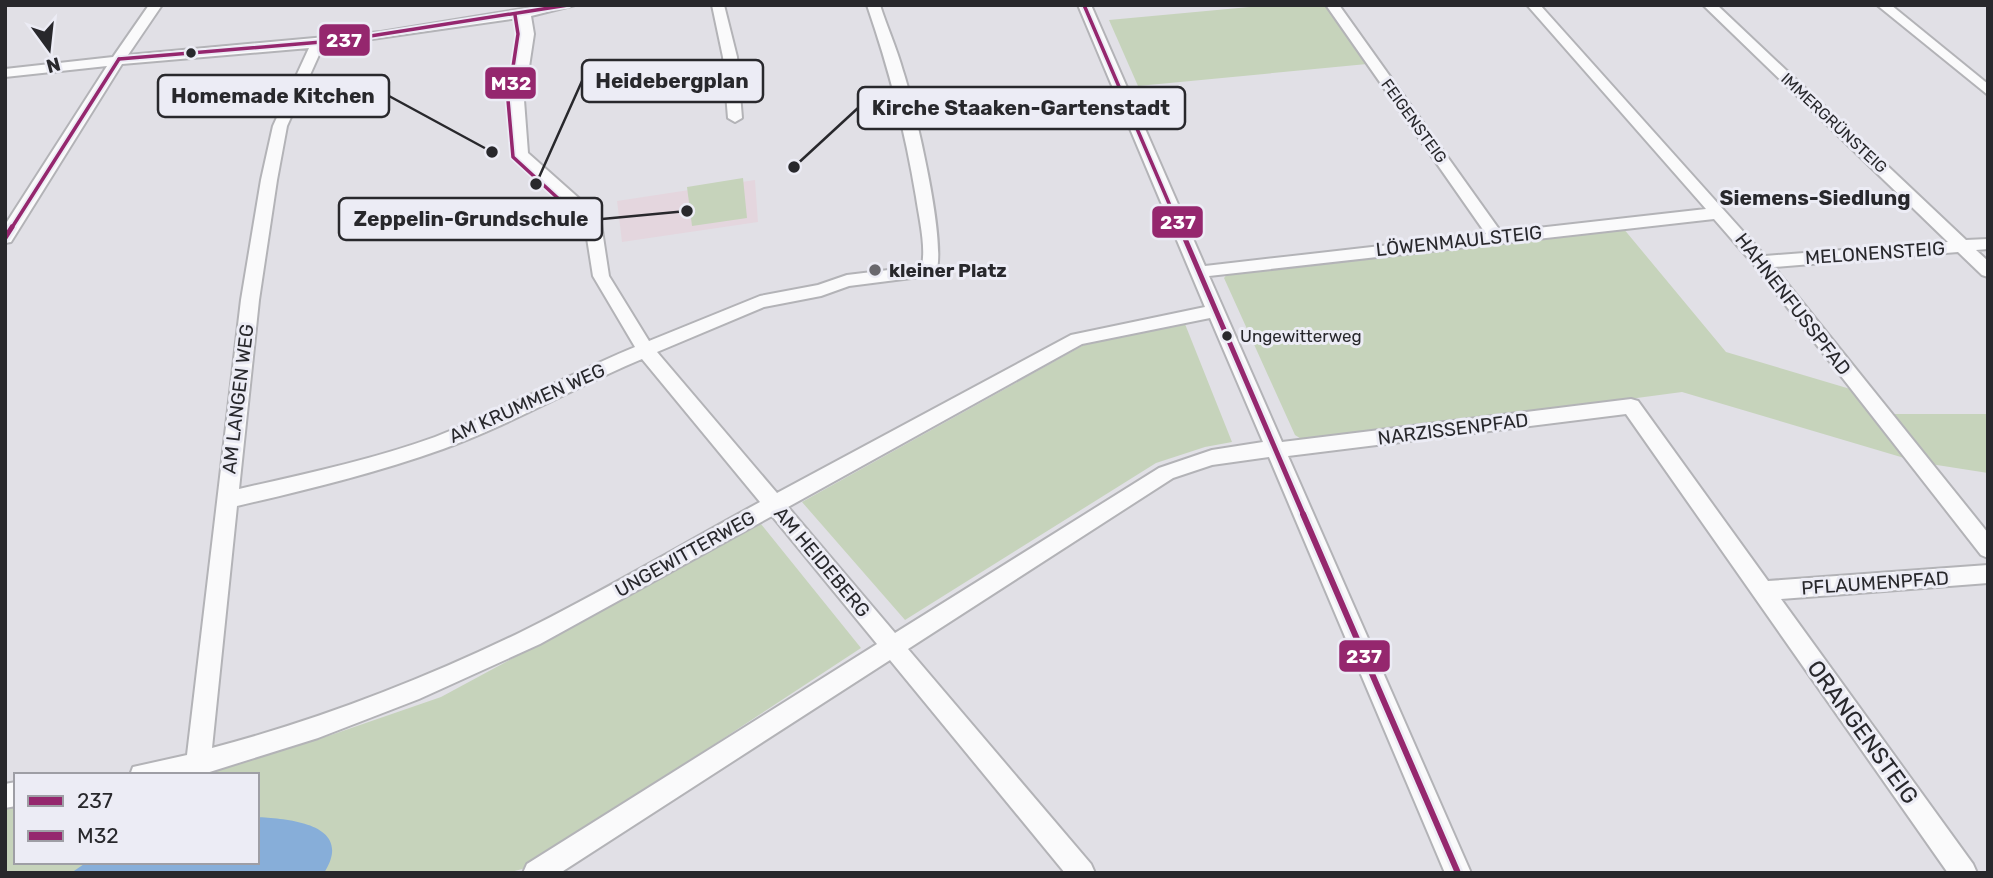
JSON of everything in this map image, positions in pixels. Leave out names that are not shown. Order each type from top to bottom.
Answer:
[{"type":"street","points":[[5,238],[156,5]]},
{"type":"street","points":[[5,73],[119,59],[318,43],[435,29],[569,5]]},
{"type":"street","points":[[718,5],[730,57],[735,118]]},
{"type":"street","points":[[821,290],[848,281],[929,271],[931,261],[921,182],[897,72],[873,5]]},
{"type":"street","points":[[1084,5],[1458,873]]},
{"type":"street","name":"FEIGENSTEIG","points":[[1332,5],[1496,237]]},
{"type":"street","name":"HAHNENFUSSPFAD","points":[[1533,5],[1762,262],[1988,549]]},
{"type":"street","name":"IMMERGRÜNSTEIG","points":[[1709,5],[1988,271]]},
{"type":"street","points":[[1883,5],[1988,91]]},
{"type":"street","points":[[524,14],[527,34],[517,100],[518,142],[521,154],[536,170]]},
{"type":"street","name":"AM LANGEN WEG","points":[[198,764],[250,300],[276,138],[318,43]]},
{"type":"street","name":"AM HEIDEBERG","points":[[536,170],[592,217],[606,285],[646,351],[1082,873]]},
{"type":"street","name":"LÖWENMAULSTEIG","points":[[1198,272],[1719,213]]},
{"type":"street","name":"MELONENSTEIG","points":[[1762,262],[1988,244]]},
{"type":"street","name":"AM KRUMMEN WEG","points":[[227,500],[313,480],[436,444],[750,306],[792,294],[821,290]]},
{"type":"street","name":"UNGEWITTERWEG","points":[[152,773],[198,764],[335,722],[454,676],[775,506],[1077,339],[1215,311]]},
{"type":"street","name":"NARZISSENPFAD","points":[[1275,449],[1631,406],[1763,591]]},
{"type":"street","points":[[536,873],[1166,473],[1202,459],[1275,449]]},
{"type":"street","name":"PFLAUMENPFAD","points":[[1763,591],[1988,574]]},
{"type":"street","name":"ORANGENSTEIG","points":[[1763,591],[1964,873]]},
{"type":"shaded area","points":[[755,180],[758,222],[622,242],[617,201]]},
{"type":"green space","points":[[1271,5],[1326,5],[1367,64],[1138,86],[1109,20]]},
{"type":"green space","points":[[743,178],[747,218],[692,226],[687,187]]},
{"type":"green space","points":[[1623,228],[1726,352],[1857,391],[1911,460],[1682,392],[1306,442],[1295,435],[1224,278],[1229,272]]},
{"type":"green space","points":[[1185,324],[1232,442],[1205,447],[1156,463],[905,620],[802,502],[1084,345]]},
{"type":"green space","points":[[1885,414],[1988,414],[1988,473],[1924,463]]},
{"type":"green space","points":[[761,524],[861,648],[526,868],[507,873],[5,873],[5,805],[14,803],[14,864],[259,864],[259,773],[197,773],[331,735],[441,697]]},
{"type":"water","points":[[259,817],[314,827],[325,834],[331,844],[331,857],[324,873],[71,873],[84,864],[259,864]]},
{"type":"transit line","name":"237","points":[[119,59],[345,40],[568,5]]},
{"type":"transit line","name":"237","points":[[1084,5],[1458,873]]},
{"type":"transit line","name":"M32","points":[[515,15],[518,34],[508,100],[513,157],[586,224]]},
{"type":"transit line","name":"237","points":[[5,238],[119,59]]},
{"type":"place","name":"Homemade Kitchen","points":[[492,152]]},
{"type":"place","name":"Kirche Staaken-Gartenstadt","points":[[794,167]]},
{"type":"place","name":"Heidebergplan","points":[[536,184]]},
{"type":"place","name":"Zeppelin-Grundschule","points":[[687,211]]},
{"type":"place","name":"kleiner Platz","points":[[875,270]]},
{"type":"place","name":"Ungewitterweg","points":[[1227,336]]},
{"type":"district","name":"Siemens-Siedlung","points":[[1815,197]]}]
